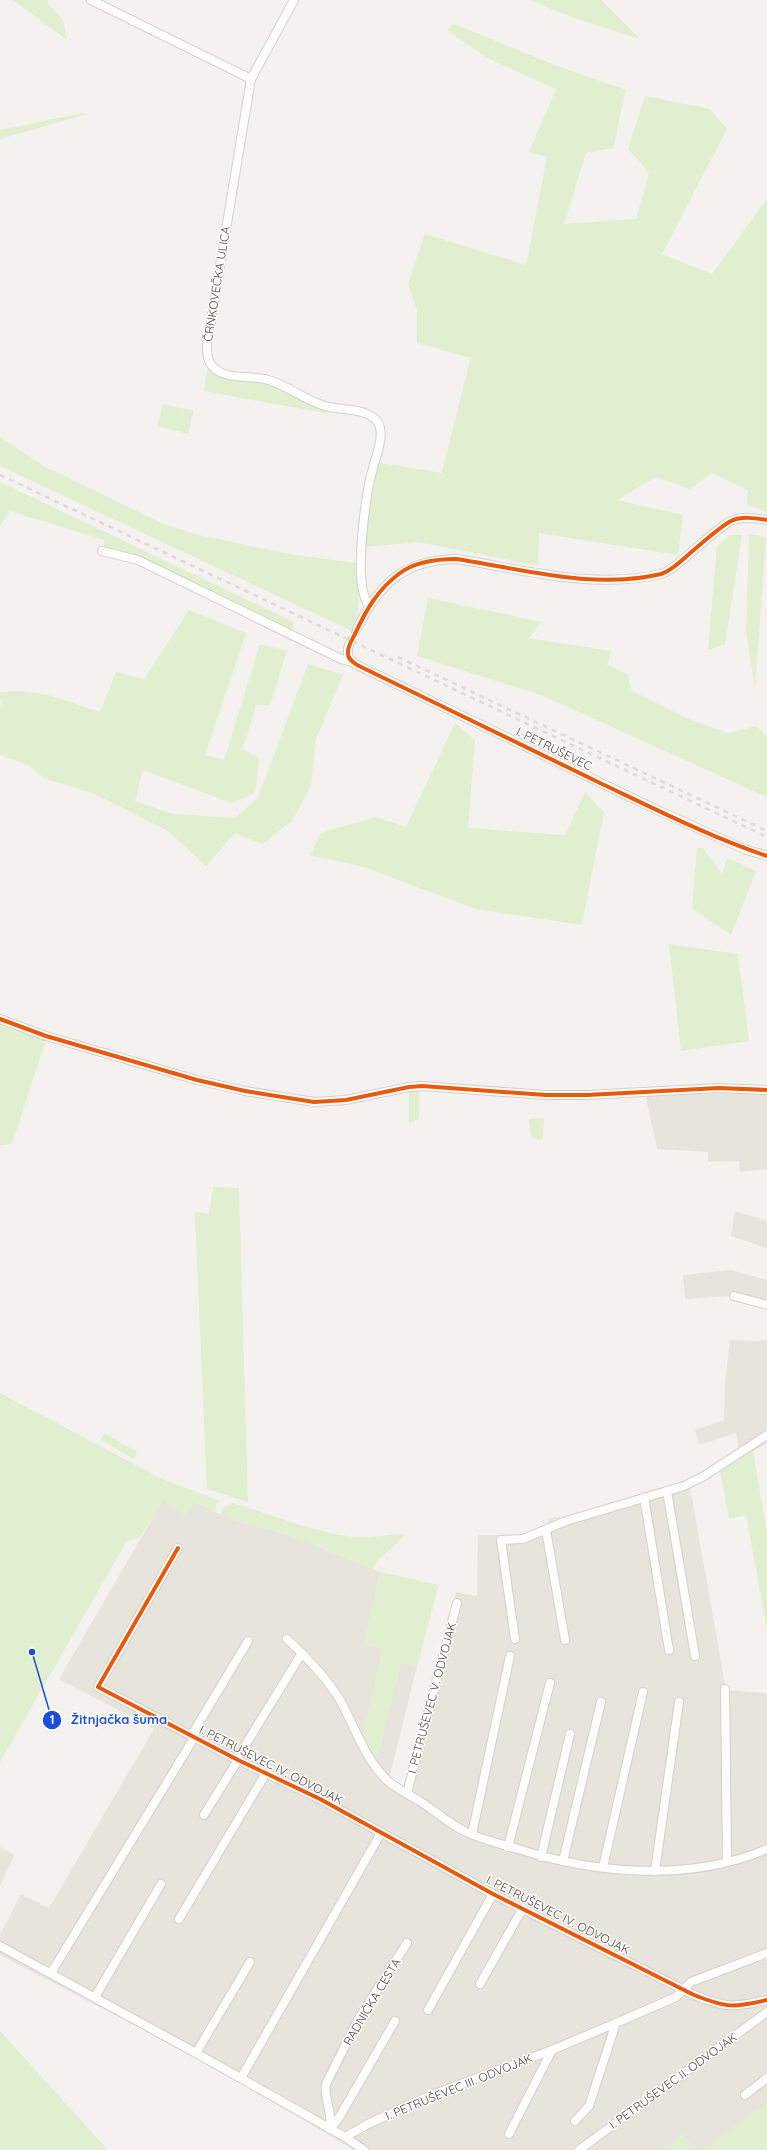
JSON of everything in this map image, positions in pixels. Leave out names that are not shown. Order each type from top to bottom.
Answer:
[{"type":"street","points":[[91,0],[252,79]]},
{"type":"street","name":"ČRNKOVEČKA ULICA","points":[[294,0],[252,79],[224,239],[207,355],[210,363],[216,370],[233,376],[266,380],[325,406],[361,411],[377,422],[380,428],[380,444],[368,485],[361,572],[363,592],[368,605]]},
{"type":"street","points":[[358,628],[368,605],[386,585],[401,572],[416,565],[440,559],[456,559],[558,577],[622,579],[662,573],[677,565],[731,521],[751,517],[767,520]]},
{"type":"street","name":"I. PETRUŠEVEC","points":[[102,551],[138,560],[251,617],[340,659],[353,662],[657,810],[744,849],[767,856]]},
{"type":"street","points":[[349,645],[348,654],[353,662]]},
{"type":"street","points":[[0,1019],[46,1036],[197,1080],[245,1091],[314,1102],[346,1100],[409,1087],[422,1086],[546,1095],[653,1092],[719,1088],[767,1090]]},
{"type":"street","points":[[734,1296],[767,1305]]},
{"type":"street","points":[[515,1640],[501,1540],[523,1539],[566,1521],[684,1486],[704,1476],[767,1435]]},
{"type":"street","points":[[667,1491],[696,1656]]},
{"type":"street","points":[[644,1497],[669,1650]]},
{"type":"street","points":[[546,1530],[565,1640]]},
{"type":"street","name":"I. PETRUŠEVEC IV. ODVOJAK","points":[[178,1548],[98,1686],[237,1760],[320,1799],[493,1894],[684,1989]]},
{"type":"street","name":"I. PETRUŠEVEC V. ODVOJAK","points":[[407,1793],[457,1604]]},
{"type":"street","name":"I. PETRUŠEVEC V. ODVOJAK","points":[[287,1639],[316,1666],[340,1700],[374,1766],[388,1781],[472,1834],[508,1847],[562,1862],[654,1871],[676,1871],[753,1855],[767,1849]]},
{"type":"street","name":"I. PETRUŠEVEC IV. ODVOJAK","points":[[51,1973],[248,1642]]},
{"type":"street","name":"I. PETRUŠEVEC IV. ODVOJAK","points":[[204,1815],[302,1653]]},
{"type":"street","points":[[472,1834],[510,1656]]},
{"type":"street","points":[[508,1847],[550,1683]]},
{"type":"street","points":[[725,1689],[727,1861]]},
{"type":"street","points":[[603,1867],[643,1692]]},
{"type":"street","points":[[562,1862],[601,1702]]},
{"type":"street","points":[[654,1871],[679,1702]]},
{"type":"street","points":[[541,1857],[570,1734]]},
{"type":"street","name":"I. PETRUŠEVEC IV. ODVOJAK","points":[[179,1919],[266,1773]]},
{"type":"street","points":[[241,2078],[381,1833]]},
{"type":"street","points":[[95,1997],[161,1884]]},
{"type":"street","name":"I. PETRUŠEVEC IV. ODVOJAK","points":[[428,2010],[493,1894]]},
{"type":"street","name":"I. PETRUŠEVEC IV. ODVOJAK","points":[[480,1984],[523,1908]]},
{"type":"street","name":"RADNIČKA CESTA","points":[[330,2129],[332,2115],[326,2092],[326,2084],[358,2020],[407,1944]]},
{"type":"street","points":[[0,1946],[241,2078],[345,2137],[364,2150]]},
{"type":"street","name":"I. PETRUŠEVEC III. ODVOJAK","points":[[345,2137],[368,2124],[429,2096],[552,2050],[616,2023],[669,2000],[691,1982],[767,1953]]},
{"type":"street","points":[[196,2053],[250,1962]]},
{"type":"street","points":[[684,1989],[722,2005],[738,2007],[767,2000]]},
{"type":"street","name":"I. PETRUŠEVEC II. ODVOJAK","points":[[580,2150],[767,2012]]},
{"type":"street","points":[[330,2129],[340,2116],[395,2021]]},
{"type":"street","points":[[575,2121],[589,2106],[616,2023]]},
{"type":"street","name":"I. PETRUŠEVEC III. ODVOJAK","points":[[509,2134],[552,2050]]},
{"type":"street","points":[[745,2095],[767,2078]]},
{"type":"shaded area","points":[[719,1084],[767,1085],[767,1169],[740,1172],[739,1161],[708,1162],[708,1152],[657,1149],[644,1088]]},
{"type":"shaded area","points":[[735,1211],[767,1221],[767,1248],[731,1236]]},
{"type":"shaded area","points":[[731,1270],[767,1280],[767,1307],[728,1296],[685,1299],[683,1275]]},
{"type":"shaded area","points":[[730,1340],[767,1341],[767,1442],[753,1452],[690,1487],[726,1690],[767,1693],[767,2104],[703,2150],[694,2150],[683,2135],[663,2150],[354,2150],[214,2067],[0,1955],[0,1935],[21,1894],[49,1908],[154,1729],[59,1679],[163,1500],[195,1502],[230,1519],[292,1536],[380,1572],[364,1644],[383,1649],[362,1739],[376,1763],[401,1662],[417,1666],[389,1779],[404,1789],[456,1592],[477,1596],[478,1535],[524,1535],[548,1524],[549,1518],[565,1517],[689,1480],[739,1453],[736,1433],[699,1445],[695,1430],[724,1420],[725,1385]]},
{"type":"shaded area","points":[[0,1847],[14,1855],[0,1886]]},
{"type":"green space","points":[[13,0],[49,0],[47,4],[62,18],[67,40]]},
{"type":"green space","points":[[529,0],[601,0],[640,39],[577,19]]},
{"type":"green space","points":[[454,24],[552,64],[626,90],[613,148],[586,153],[564,224],[636,219],[649,172],[628,149],[645,96],[710,109],[727,129],[662,254],[712,274],[767,199],[767,512],[747,505],[748,490],[712,473],[690,489],[656,477],[617,500],[683,515],[678,555],[539,533],[538,566],[419,542],[364,547],[375,462],[442,473],[471,358],[417,343],[417,310],[408,284],[425,234],[526,265],[547,157],[529,152],[556,89],[489,59],[447,30]]},
{"type":"green space","points":[[83,113],[87,114],[0,139],[0,130]]},
{"type":"green space","points":[[207,370],[229,377],[279,386],[302,402],[330,414],[204,391]]},
{"type":"green space","points":[[163,404],[194,411],[188,434],[157,426]]},
{"type":"green space","points":[[0,437],[44,466],[163,524],[199,535],[295,555],[356,563],[358,606],[352,631],[0,466]]},
{"type":"green space","points":[[0,482],[294,622],[289,633],[104,548],[104,540],[10,511],[0,526]]},
{"type":"green space","points":[[749,534],[766,537],[755,688],[746,632]]},
{"type":"green space","points":[[730,535],[742,535],[725,644],[708,650],[717,546]]},
{"type":"green space","points":[[428,598],[542,622],[529,638],[611,651],[607,665],[627,674],[632,691],[686,718],[728,733],[756,726],[767,736],[767,797],[541,695],[417,656]]},
{"type":"green space","points":[[189,610],[246,633],[205,755],[224,760],[260,644],[287,651],[270,705],[256,705],[243,749],[259,758],[255,793],[232,803],[143,770],[135,801],[173,814],[235,818],[258,798],[308,664],[343,675],[316,739],[311,786],[292,821],[262,844],[235,833],[206,866],[168,831],[95,794],[44,778],[28,765],[0,755],[0,707],[2,700],[0,699],[0,692],[15,691],[40,693],[100,712],[116,672],[144,679]]},
{"type":"green space","points":[[455,723],[475,740],[468,828],[565,835],[585,792],[604,812],[582,925],[476,909],[366,868],[310,855],[321,833],[375,817],[406,827]]},
{"type":"green space","points":[[697,848],[703,848],[722,874],[727,858],[756,871],[731,935],[692,908]]},
{"type":"green space","points":[[669,944],[738,954],[749,1041],[681,1051]]},
{"type":"green space","points":[[0,1021],[46,1039],[12,1144],[0,1145]]},
{"type":"green space","points":[[420,1088],[419,1119],[409,1123],[409,1089]]},
{"type":"green space","points":[[544,1118],[543,1140],[531,1138],[529,1119]]},
{"type":"green space","points":[[213,1187],[239,1188],[248,1502],[207,1489],[195,1216],[196,1212],[209,1214]]},
{"type":"green space","points":[[0,1393],[162,1479],[218,1500],[215,1512],[196,1502],[185,1516],[163,1501],[140,1537],[126,1542],[0,1762]]},
{"type":"green space","points":[[104,1433],[137,1452],[134,1459],[101,1440]]},
{"type":"green space","points":[[753,1452],[767,1532],[767,1629],[746,1515],[729,1519],[720,1470]]},
{"type":"green space","points":[[233,1503],[309,1528],[340,1535],[374,1537],[405,1535],[377,1561],[373,1569],[292,1536],[230,1519],[220,1514],[225,1507]]},
{"type":"green space","points":[[380,1572],[439,1585],[417,1666],[401,1662],[376,1764],[362,1739],[383,1649],[364,1644]]},
{"type":"green space","points":[[0,2031],[108,2150],[0,2150]]},
{"type":"green space","points":[[767,2104],[767,2150],[703,2150]]},
{"type":"green space","points":[[684,2135],[694,2150],[663,2150]]},
{"type":"tunnel","points":[[349,645],[358,627]]},
{"type":"railway","points":[[0,475],[767,837]]},
{"type":"railway","points":[[398,657],[767,831]]},
{"type":"cycle path","points":[[767,520],[753,518],[735,519],[715,532],[668,571],[661,574],[635,578],[609,580],[583,579],[456,559],[434,561],[412,566],[392,579],[373,600],[348,649],[348,656],[352,662],[357,665],[662,813],[767,856]]},
{"type":"cycle path","points":[[0,1019],[46,1036],[197,1080],[245,1091],[314,1102],[346,1100],[409,1087],[422,1086],[546,1095],[587,1095],[719,1088],[767,1090]]},
{"type":"cycle path","points":[[178,1548],[98,1687],[238,1760],[320,1799],[493,1894],[694,1995],[730,2005],[767,2000]]},
{"type":"place","name":"Žitnjačka šuma","points":[[32,1652]]}]
